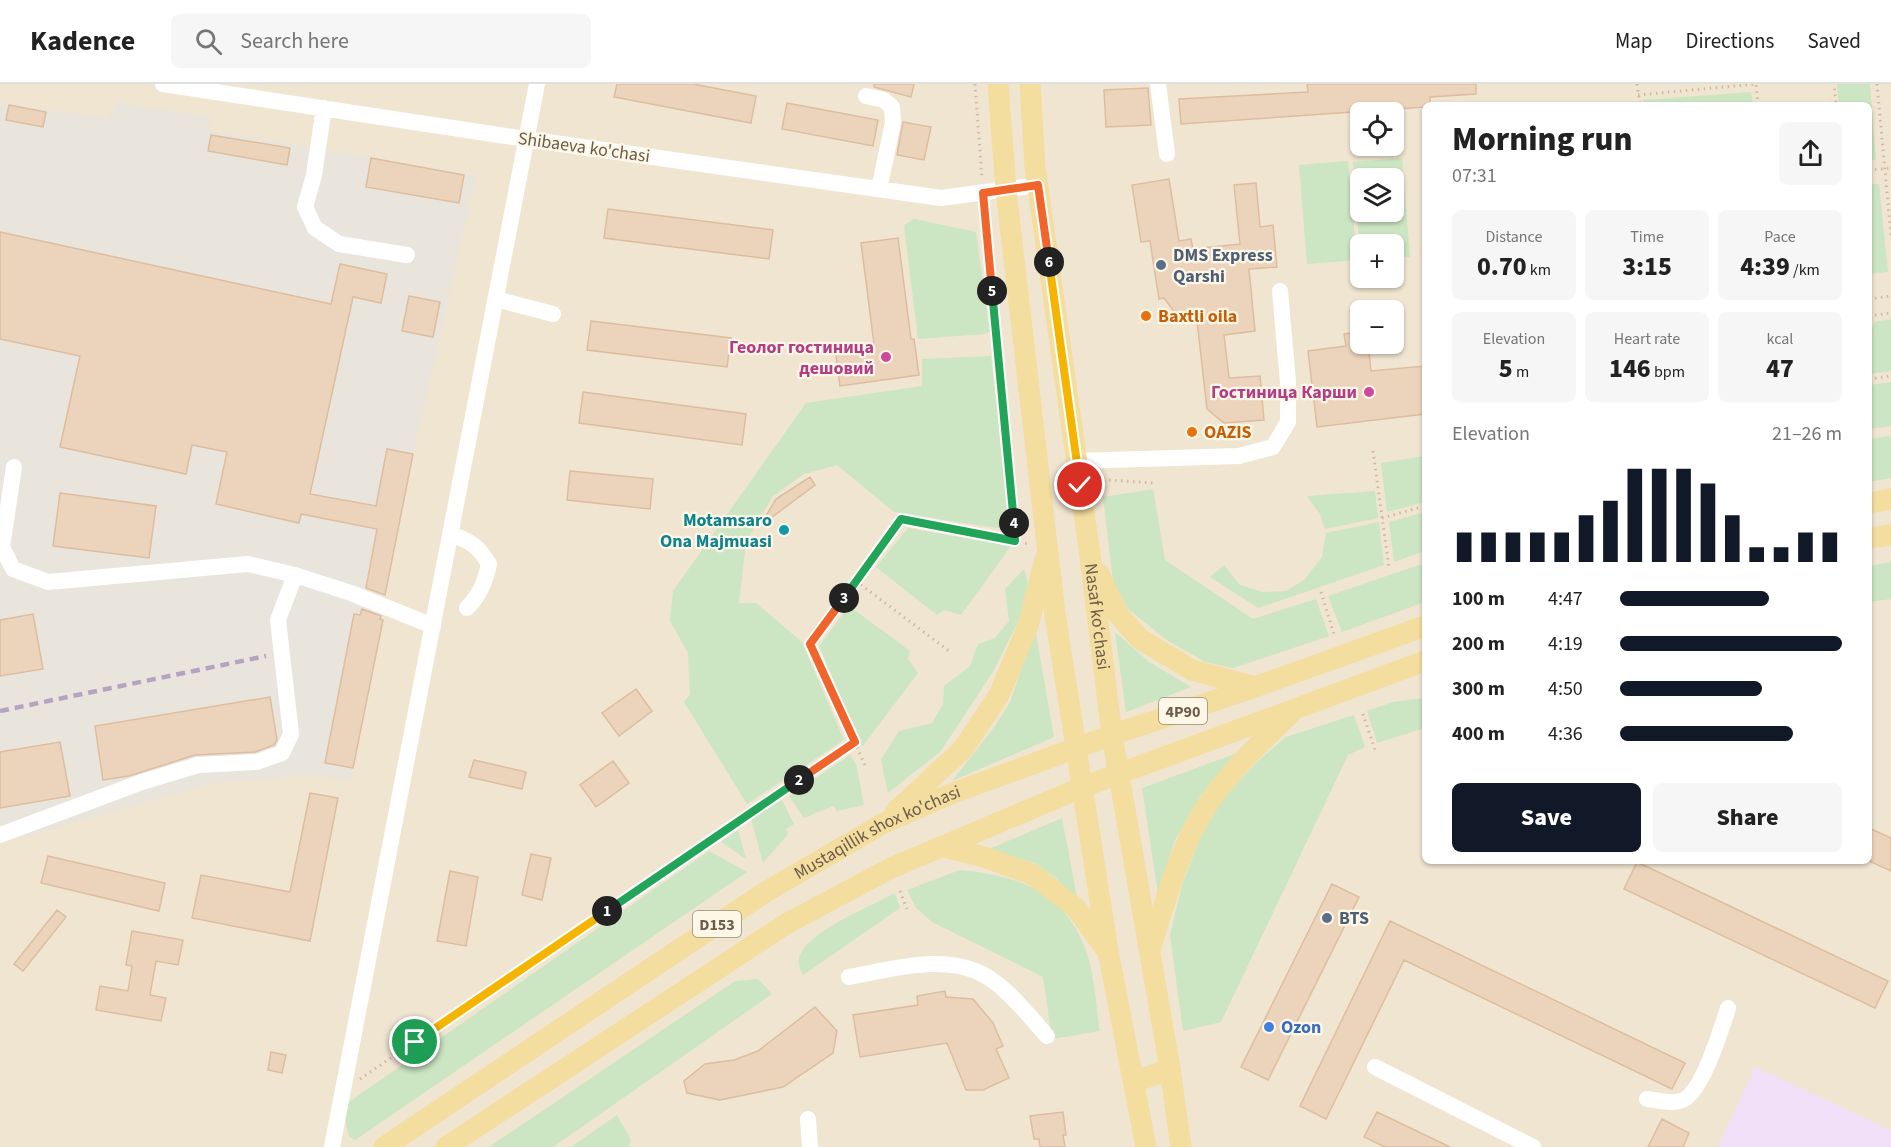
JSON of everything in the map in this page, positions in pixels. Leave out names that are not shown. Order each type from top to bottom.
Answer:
[{"type":"main road","points":[[998,84],[1039,544],[1055,614],[1107,951],[1146,1147]]},
{"type":"main road","name":"Nasaf ko‘chasi","points":[[1030,84],[1038,185],[1089,548],[1112,735],[1170,1068],[1181,1147]]},
{"type":"main road","points":[[1872,502],[1891,499]]},
{"type":"main road","points":[[1872,537],[1891,534]]},
{"type":"main road","points":[[882,824],[963,749],[999,695],[1028,626],[1039,544]]},
{"type":"main road","points":[[1089,548],[1108,596],[1118,614],[1140,639],[1192,670],[1255,687]]},
{"type":"main road","name":"Mustaqillik shox ko'chasi","points":[[384,1147],[764,893],[882,824],[953,793],[1112,735],[1422,627]]},
{"type":"main road","name":"Mustaqillik shox ko'chasi","points":[[446,1147],[786,924],[891,867],[945,847],[1083,787],[1422,663]]},
{"type":"main road","points":[[1150,951],[1183,852],[1199,819],[1226,781],[1297,707]]},
{"type":"main road","points":[[945,847],[984,857],[1032,874],[1076,908],[1107,951]]},
{"type":"main road","points":[[1134,1082],[1170,1068]]},
{"type":"street","name":"Shibaeva ko'chasi","points":[[163,84],[941,198],[1038,185]]},
{"type":"street","points":[[332,1147],[537,84]]},
{"type":"street","points":[[1158,84],[1167,154]]},
{"type":"street","points":[[866,96],[884,100],[892,107],[893,123],[879,189]]},
{"type":"street","points":[[324,108],[314,175],[305,207],[315,228],[339,244],[407,255]]},
{"type":"street","points":[[1076,461],[1239,456],[1273,447],[1288,422],[1288,382],[1280,291]]},
{"type":"street","points":[[496,299],[553,314]]},
{"type":"street","points":[[14,467],[2,547],[13,569],[48,582],[248,564],[295,575],[351,593],[433,626]]},
{"type":"street","points":[[451,536],[466,539],[482,552],[489,564],[485,584],[467,608]]},
{"type":"street","points":[[0,835],[142,782],[198,765],[257,762],[282,753],[291,734],[278,620],[295,575]]},
{"type":"street","points":[[849,977],[922,964],[957,964],[991,979],[1047,1036]]},
{"type":"street","points":[[1647,1099],[1680,1102],[1691,1094],[1714,1053],[1728,1008]]},
{"type":"street","points":[[1375,1067],[1533,1147]]},
{"type":"street","points":[[808,1119],[810,1147]]},
{"type":"path","points":[[975,84],[1015,541]]},
{"type":"path","points":[[1637,84],[1639,102]]},
{"type":"path","points":[[1638,95],[1756,84],[1758,102]]},
{"type":"path","points":[[1834,84],[1836,102]]},
{"type":"path","points":[[1877,84],[1891,237]]},
{"type":"path","points":[[1872,170],[1891,168]]},
{"type":"path","points":[[1872,299],[1891,296]]},
{"type":"path","points":[[1872,316],[1891,313]]},
{"type":"path","points":[[1872,379],[1891,376]]},
{"type":"path","points":[[1373,451],[1389,568]]},
{"type":"path","points":[[1108,480],[1154,483]]},
{"type":"path","points":[[1382,518],[1422,507]]},
{"type":"path","points":[[865,765],[810,644],[901,519],[1039,544]]},
{"type":"path","points":[[856,581],[949,651]]},
{"type":"path","points":[[1321,592],[1334,634]]},
{"type":"path","points":[[1363,714],[1375,750]]},
{"type":"path","points":[[342,1092],[855,742]]},
{"type":"path","points":[[900,891],[907,909]]},
{"type":"shaded area","points":[[0,84],[1891,84],[1891,1147],[0,1147]]},
{"type":"shaded area","points":[[0,102],[107,119],[119,103],[209,117],[210,131],[476,175],[413,454],[385,598],[383,620],[350,780],[315,775],[212,783],[0,844]]},
{"type":"shaded area","points":[[1755,1067],[1891,1130],[1891,1147],[1718,1147]]},
{"type":"green space","points":[[1837,84],[1870,84],[1871,102],[1839,102]]},
{"type":"green space","points":[[1751,92],[1753,102],[1643,102],[1643,100]]},
{"type":"green space","points":[[1872,109],[1876,160],[1872,160]]},
{"type":"green space","points":[[1402,158],[1403,168],[1353,168],[1353,162]]},
{"type":"green space","points":[[1348,161],[1350,222],[1354,222],[1355,234],[1350,234],[1350,261],[1307,264],[1299,165]]},
{"type":"green space","points":[[1404,183],[1410,257],[1404,257],[1404,234],[1358,234],[1358,222],[1404,222]]},
{"type":"green space","points":[[1872,184],[1879,184],[1888,272],[1872,274]]},
{"type":"green space","points":[[914,219],[976,232],[990,332],[918,339],[904,225]]},
{"type":"green space","points":[[1891,319],[1891,371],[1872,374],[1874,322]]},
{"type":"green space","points":[[991,356],[1010,530],[894,512],[837,465],[804,474],[773,496],[746,542],[739,603],[756,603],[802,642],[844,740],[747,804],[684,702],[690,694],[688,653],[670,621],[673,591],[806,403],[922,386],[922,359]]},
{"type":"green space","points":[[1891,382],[1891,426],[1872,429],[1872,385]]},
{"type":"green space","points":[[1891,436],[1891,478],[1872,481],[1872,439]]},
{"type":"green space","points":[[1422,456],[1422,503],[1387,512],[1381,463]]},
{"type":"green space","points":[[1153,489],[1165,560],[1253,619],[1316,599],[1329,636],[1233,668],[1205,662],[1167,640],[1128,609],[1113,581],[1103,497]]},
{"type":"green space","points":[[1375,491],[1378,518],[1325,529],[1320,514],[1307,496]]},
{"type":"green space","points":[[1422,513],[1422,552],[1394,562],[1389,522]]},
{"type":"green space","points":[[1379,522],[1384,565],[1258,608],[1210,577],[1224,565],[1240,585],[1263,592],[1286,591],[1304,580],[1322,557],[1326,533]]},
{"type":"green space","points":[[908,528],[1011,546],[961,615],[944,610],[937,615],[876,567]]},
{"type":"green space","points":[[1891,562],[1891,599],[1872,602],[1872,565]]},
{"type":"green space","points":[[1422,564],[1422,603],[1342,632],[1328,596]]},
{"type":"green space","points":[[1024,569],[1029,588],[1022,614],[994,670],[941,751],[888,793],[881,760],[899,731],[932,723],[943,704],[944,686],[970,666],[978,644],[995,638],[1009,621],[1005,589]]},
{"type":"green space","points":[[849,606],[910,651],[908,659],[918,673],[862,747],[819,646]]},
{"type":"green space","points":[[1035,629],[1054,737],[952,781],[995,726],[1010,702]]},
{"type":"green space","points":[[1115,632],[1149,662],[1191,687],[1126,712]]},
{"type":"green space","points":[[1422,698],[1422,729],[1377,743],[1367,711],[1393,702]]},
{"type":"green space","points":[[1354,715],[1365,747],[1348,755],[1221,1022],[1183,1031],[1170,935],[1182,885],[1201,835],[1226,795],[1258,761],[1286,737]]},
{"type":"green space","points":[[1243,751],[1201,795],[1174,842],[1158,894],[1142,788]]},
{"type":"green space","points":[[850,755],[856,764],[864,805],[837,811],[833,806],[804,818],[789,796]]},
{"type":"green space","points":[[782,800],[794,824],[786,829],[788,834],[763,863],[751,819]]},
{"type":"green space","points":[[1062,818],[1078,903],[1056,878],[1035,863],[987,850]]},
{"type":"green space","points":[[738,830],[746,859],[721,842]]},
{"type":"green space","points":[[709,851],[747,872],[355,1140],[349,1137],[345,1119],[346,1104]]},
{"type":"green space","points":[[960,870],[1003,877],[1022,883],[1055,903],[1068,917],[1088,957],[1100,1031],[1052,1039],[1043,977],[932,922],[916,908],[907,890]]},
{"type":"green space","points":[[895,893],[900,908],[803,975],[799,958],[807,944],[829,927]]},
{"type":"green space","points":[[758,979],[772,994],[553,1147],[489,1147],[735,981]]},
{"type":"green space","points":[[617,1115],[631,1140],[629,1147],[571,1147]]},
{"type":"building","points":[[617,84],[693,84],[756,96],[751,123],[614,97]]},
{"type":"building","points":[[874,84],[914,84],[911,97],[874,87]]},
{"type":"building","points":[[1307,84],[1476,84],[1476,94],[1430,97],[1430,102],[1422,102],[1422,107],[1404,108],[1404,102],[1350,102],[1350,112],[1181,124],[1179,99],[1308,92]]},
{"type":"building","points":[[1148,88],[1151,125],[1106,127],[1104,90]]},
{"type":"building","points":[[787,103],[878,120],[873,146],[782,129]]},
{"type":"building","points":[[9,105],[46,112],[43,127],[6,120]]},
{"type":"building","points":[[903,122],[931,127],[924,160],[897,155]]},
{"type":"building","points":[[211,135],[290,148],[287,165],[208,151]]},
{"type":"building","points":[[371,158],[464,175],[459,203],[366,187]]},
{"type":"building","points":[[1169,179],[1179,241],[1191,239],[1193,249],[1240,244],[1234,185],[1256,183],[1260,227],[1273,225],[1277,267],[1249,269],[1255,331],[1224,335],[1229,378],[1260,376],[1264,420],[1224,423],[1207,409],[1197,321],[1179,318],[1164,298],[1159,299],[1150,241],[1141,242],[1132,185]]},
{"type":"building","points":[[608,209],[773,230],[769,259],[604,238]]},
{"type":"building","points":[[0,232],[331,304],[340,264],[387,274],[381,303],[353,297],[310,494],[376,506],[387,449],[413,454],[385,595],[366,588],[377,529],[301,514],[299,523],[216,504],[227,452],[192,445],[186,474],[60,447],[80,356],[0,339]]},
{"type":"building","points":[[898,238],[911,339],[914,339],[919,375],[840,386],[835,348],[874,344],[861,243]]},
{"type":"building","points":[[409,296],[440,302],[433,337],[402,331]]},
{"type":"building","points":[[591,321],[731,338],[727,367],[587,350]]},
{"type":"building","name":"Гостиница Карши","points":[[1350,333],[1350,354],[1369,354],[1371,371],[1422,366],[1422,414],[1317,427],[1308,351],[1346,346],[1344,334]]},
{"type":"building","points":[[583,392],[746,414],[742,445],[579,423]]},
{"type":"building","points":[[570,471],[653,479],[650,509],[567,500]]},
{"type":"building","points":[[810,477],[815,485],[760,526],[776,499]]},
{"type":"building","points":[[60,493],[156,506],[149,558],[53,546]]},
{"type":"building","points":[[362,609],[381,616],[380,619],[383,620],[353,768],[325,763],[354,614],[360,615]]},
{"type":"building","points":[[33,614],[43,669],[0,676],[0,620]]},
{"type":"building","points":[[636,689],[652,711],[619,736],[602,713]]},
{"type":"building","points":[[270,697],[277,740],[274,745],[255,752],[195,755],[129,776],[103,780],[95,726]]},
{"type":"building","points":[[60,742],[70,796],[0,808],[0,752]]},
{"type":"building","points":[[474,760],[526,772],[522,789],[469,777]]},
{"type":"building","points":[[613,761],[629,783],[596,807],[580,785]]},
{"type":"building","points":[[310,793],[338,798],[310,941],[192,918],[201,875],[290,892]]},
{"type":"building","points":[[1872,829],[1891,838],[1891,871],[1872,862]]},
{"type":"building","points":[[531,854],[551,858],[542,900],[522,895]]},
{"type":"building","points":[[48,856],[165,883],[159,911],[41,883]]},
{"type":"building","points":[[1636,864],[1641,864],[1888,981],[1875,1008],[1624,889]]},
{"type":"building","points":[[450,871],[478,877],[466,946],[437,941]]},
{"type":"building","points":[[1332,884],[1359,897],[1268,1080],[1241,1067]]},
{"type":"building","points":[[57,910],[66,917],[23,971],[14,964]]},
{"type":"building","points":[[1390,921],[1685,1063],[1672,1089],[1404,960],[1326,1119],[1300,1106]]},
{"type":"building","points":[[132,931],[183,940],[178,965],[156,961],[150,995],[166,998],[161,1021],[96,1010],[100,986],[128,991],[132,966],[126,965]]},
{"type":"building","points":[[945,991],[946,997],[973,999],[993,1023],[1003,1046],[996,1049],[1009,1078],[983,1090],[966,1090],[947,1043],[860,1057],[853,1015],[918,1005],[917,996]]},
{"type":"building","points":[[815,1007],[837,1031],[833,1053],[783,1087],[720,1100],[687,1093],[684,1081],[705,1064],[734,1060],[758,1051]]},
{"type":"building","points":[[271,1052],[286,1055],[282,1073],[268,1070]]},
{"type":"building","points":[[1063,1112],[1065,1147],[1040,1147],[1039,1139],[1034,1139],[1030,1116]]},
{"type":"building","points":[[1377,1112],[1450,1147],[1385,1147],[1364,1137]]},
{"type":"building","points":[[1662,1119],[1689,1133],[1683,1147],[1648,1147]]},
{"type":"railway","points":[[0,711],[266,656]]},
{"type":"place","name":"DMS Express Qarshi","points":[[1161,265]]},
{"type":"place","name":"Baxtli oila","points":[[1146,316]]},
{"type":"place","name":"Геолог гостиница дешовий","points":[[886,357]]},
{"type":"place","name":"Гостиница Карши","points":[[1369,392]]},
{"type":"place","name":"OAZIS","points":[[1192,432]]},
{"type":"place","name":"Motamsaro Ona Majmuasi","points":[[784,530]]},
{"type":"place","name":"BTS","points":[[1327,918]]},
{"type":"place","name":"Ozon","points":[[1269,1027]]},
{"type":"route","points":[[415,1042],[855,742],[810,644],[901,519],[1015,541],[983,193],[1038,185],[1080,485]]}]
